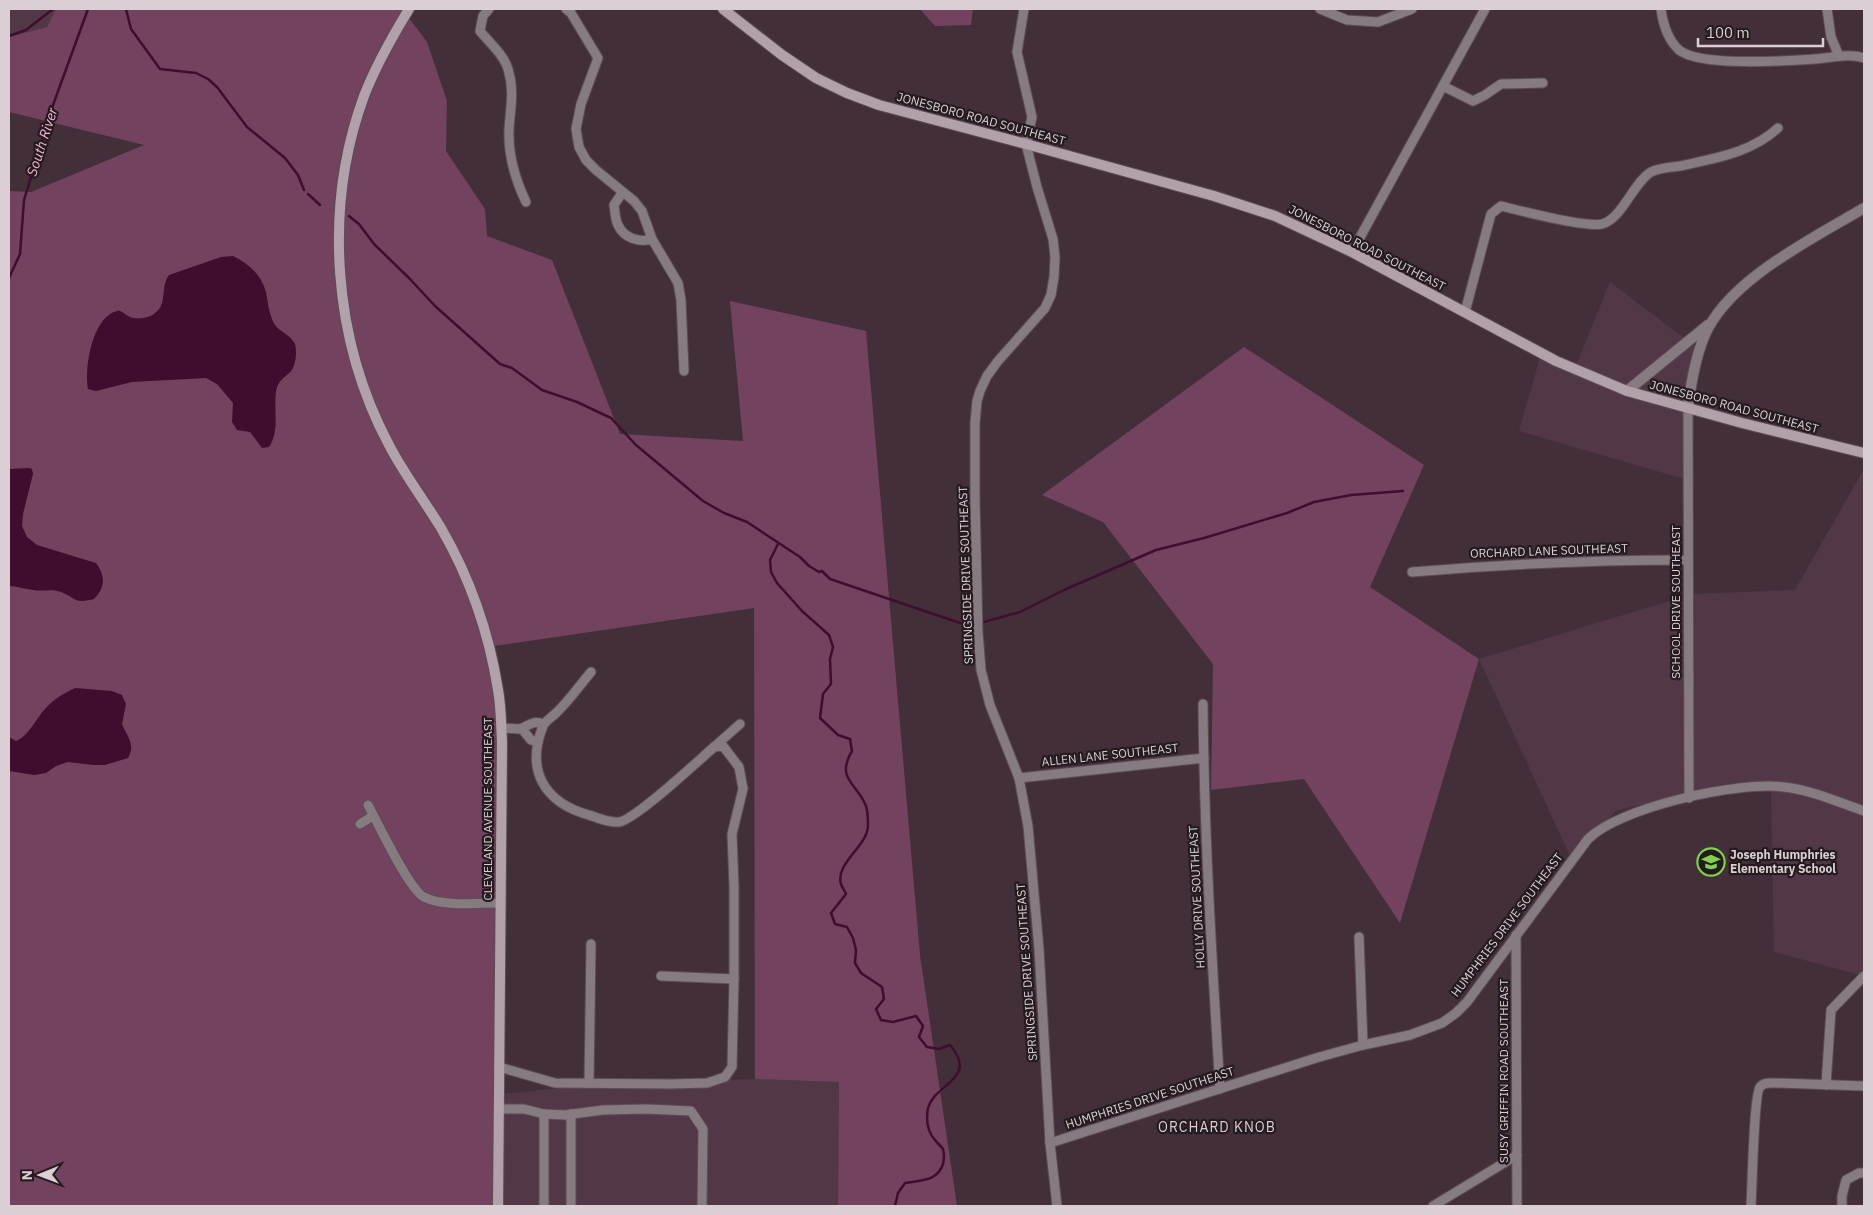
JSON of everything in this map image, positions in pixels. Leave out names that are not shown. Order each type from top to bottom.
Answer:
[{"type":"main road","name":"CLEVELAND AVENUE SOUTHEAST","points":[[409,9],[382,54],[364,97],[351,142],[343,184],[339,231],[340,270],[344,310],[351,347],[363,385],[393,453],[441,528],[465,575],[485,630],[498,691],[501,728],[498,1206]]},
{"type":"main road","name":"JONESBORO ROAD SOUTHEAST","points":[[723,9],[816,78],[846,93],[879,105],[1026,144],[1275,216],[1352,252],[1556,361],[1628,391],[1742,423],[1864,453]]},
{"type":"street","points":[[489,9],[483,16],[480,31],[508,67],[512,104],[509,130],[510,157],[517,182],[526,202]]},
{"type":"street","points":[[566,9],[572,13],[598,58],[581,104],[576,129],[579,147],[586,160],[622,193],[634,201],[642,211],[652,240],[678,282],[684,371]]},
{"type":"street","points":[[1024,9],[1017,52],[1032,117],[1026,144]]},
{"type":"street","points":[[1320,9],[1346,20],[1378,22],[1412,9]]},
{"type":"street","points":[[1352,252],[1485,9]]},
{"type":"street","points":[[1661,9],[1664,25],[1670,39],[1680,50],[1694,58],[1715,62],[1816,59],[1839,56],[1858,56],[1864,58]]},
{"type":"street","points":[[1827,9],[1832,37],[1839,56]]},
{"type":"street","points":[[1443,86],[1473,101],[1501,84],[1543,83]]},
{"type":"street","points":[[1465,312],[1490,214],[1501,206],[1581,223],[1602,224],[1612,219],[1634,190],[1651,172],[1728,155],[1766,138],[1778,128]]},
{"type":"street","name":"SPRINGSIDE DRIVE SOUTHEAST","points":[[1026,144],[1053,239],[1056,257],[1053,286],[1045,308],[998,361],[987,376],[980,391],[975,423],[978,632],[981,670],[990,705],[1019,778],[1028,826],[1034,884],[1050,1143],[1057,1206]]},
{"type":"street","points":[[622,193],[614,204],[618,225],[631,238],[643,242],[652,240]]},
{"type":"street","points":[[1688,407],[1695,365],[1704,336],[1712,322],[1730,299],[1749,280],[1767,266],[1864,208]]},
{"type":"street","points":[[1628,391],[1712,322]]},
{"type":"street","name":"SCHOOL DRIVE SOUTHEAST","points":[[1688,407],[1690,798]]},
{"type":"street","name":"ORCHARD LANE SOUTHEAST","points":[[1412,572],[1506,564],[1614,560],[1688,560]]},
{"type":"street","points":[[591,672],[557,712],[544,724],[538,742],[537,771],[544,787],[555,800],[579,813],[619,822],[638,812],[740,724]]},
{"type":"street","name":"HOLLY DRIVE SOUTHEAST","points":[[1203,704],[1220,1089]]},
{"type":"street","points":[[501,728],[522,729],[528,724],[538,722],[544,724]]},
{"type":"street","points":[[522,729],[531,740],[538,742]]},
{"type":"street","points":[[499,1067],[538,1080],[555,1083],[707,1083],[725,1077],[732,1067],[734,887],[732,834],[743,789],[739,767],[723,746],[714,747]]},
{"type":"street","name":"ALLEN LANE SOUTHEAST","points":[[1019,778],[1204,758]]},
{"type":"street","name":"HUMPHRIES DRIVE SOUTHEAST","points":[[1050,1143],[1363,1045],[1410,1035],[1442,1023],[1467,1002],[1572,859],[1596,831],[1628,814],[1728,789],[1762,786],[1784,787],[1806,792],[1864,811]]},
{"type":"street","points":[[368,805],[410,884],[423,897],[441,902],[501,903]]},
{"type":"street","points":[[360,824],[373,816]]},
{"type":"street","name":"SUSY GRIFFIN ROAD SOUTHEAST","points":[[1516,935],[1518,1206]]},
{"type":"street","points":[[1360,937],[1363,1045]]},
{"type":"street","points":[[589,1082],[592,944]]},
{"type":"street","points":[[661,976],[734,979]]},
{"type":"street","points":[[1826,1085],[1831,1010],[1864,976]]},
{"type":"street","points":[[1751,1206],[1758,1090],[1761,1085],[1774,1083],[1864,1086]]},
{"type":"street","points":[[499,1109],[524,1109],[544,1114],[571,1114],[620,1109],[690,1111],[703,1129],[702,1206]]},
{"type":"street","points":[[544,1114],[544,1206]]},
{"type":"street","points":[[571,1114],[571,1206]]},
{"type":"street","points":[[1433,1206],[1517,1155]]},
{"type":"street","points":[[1842,1206],[1842,1196],[1846,1180],[1864,1172]]},
{"type":"shaded area","points":[[9,9],[56,9],[47,27],[9,37]]},
{"type":"shaded area","points":[[56,9],[412,9],[409,18],[427,42],[447,101],[446,151],[485,209],[487,236],[552,260],[620,434],[743,441],[730,301],[866,331],[920,955],[957,1206],[838,1206],[839,1082],[755,1079],[754,608],[494,646],[504,711],[498,1206],[9,1206],[9,191],[31,192],[144,145],[9,112],[9,37],[47,27]]},
{"type":"shaded area","points":[[920,9],[973,9],[971,25],[935,26]]},
{"type":"shaded area","points":[[233,256],[244,262],[258,275],[264,286],[270,313],[275,325],[291,338],[296,347],[296,357],[292,370],[277,387],[275,433],[269,447],[262,448],[250,432],[237,430],[232,422],[233,403],[217,384],[206,378],[132,382],[96,391],[88,389],[87,369],[92,345],[101,323],[108,315],[119,311],[133,318],[153,315],[159,309],[163,300],[166,279],[169,275],[221,257]]},
{"type":"shaded area","points":[[1610,282],[1697,348],[1691,481],[1519,431],[1541,354],[1574,371]]},
{"type":"shaded area","points":[[1244,347],[1424,465],[1370,587],[1479,659],[1400,923],[1304,779],[1211,790],[1213,664],[1103,522],[1042,495]]},
{"type":"shaded area","points":[[9,469],[32,469],[33,474],[23,514],[22,526],[27,537],[37,545],[96,563],[103,577],[103,582],[98,595],[94,599],[79,601],[58,591],[9,586]]},
{"type":"shaded area","points":[[1864,469],[1864,976],[1774,952],[1771,789],[1710,790],[1617,810],[1571,858],[1479,659],[1692,594],[1795,590]]},
{"type":"shaded area","points":[[75,688],[112,691],[122,695],[126,704],[122,724],[131,745],[128,758],[105,765],[68,762],[56,766],[46,773],[34,775],[9,771],[9,737],[16,741],[21,739],[49,705],[59,696]]},
{"type":"shaded area","points":[[755,1079],[839,1082],[838,1206],[499,1206],[503,1094],[610,1083]]},
{"type":"waterway","points":[[9,36],[26,30],[53,9]]},
{"type":"waterway","name":"South River","points":[[9,278],[20,254],[24,200],[53,105],[88,9]]},
{"type":"waterway","points":[[126,9],[131,29],[160,69],[196,73],[208,79],[217,87],[247,127],[285,158],[298,175],[304,190]]},
{"type":"waterway","points":[[308,194],[320,205]]},
{"type":"waterway","points":[[349,216],[359,224],[374,244],[435,306],[500,364],[512,368],[542,390],[577,402],[611,418],[636,445],[703,501],[724,513],[747,522],[800,557],[809,566],[819,572],[822,571],[830,579],[960,623],[975,624]]},
{"type":"waterway","points":[[980,623],[1020,612],[1064,590],[1156,550],[1287,513],[1314,502],[1351,495],[1403,491]]},
{"type":"waterway","points":[[778,544],[770,560],[771,572],[777,583],[802,611],[829,635],[833,647],[830,659],[831,684],[823,694],[820,718],[838,735],[850,739],[852,751],[847,760],[847,775],[862,798],[868,813],[868,826],[863,841],[847,862],[840,876],[841,884],[846,894],[831,913],[835,924],[847,927],[853,938],[856,950],[855,963],[861,973],[882,987],[884,999],[876,1009],[881,1020],[893,1022],[916,1016],[923,1026],[919,1037],[927,1047],[939,1049],[950,1045],[958,1056],[960,1066],[958,1073],[938,1092],[928,1108],[927,1121],[929,1129],[942,1148],[944,1156],[940,1170],[928,1179],[905,1183],[898,1193],[895,1206]]},
{"type":"place","name":"Joseph Humphries Elementary School","points":[[1711,862]]},
{"type":"district","name":"ORCHARD KNOB","points":[[1217,1127]]}]
